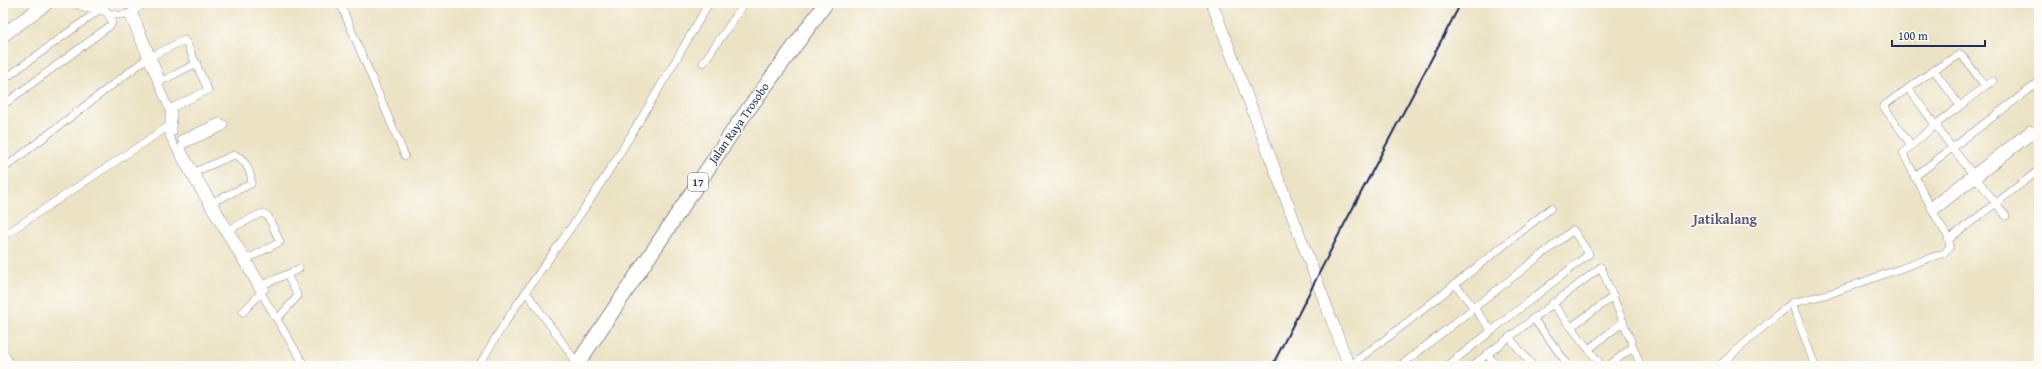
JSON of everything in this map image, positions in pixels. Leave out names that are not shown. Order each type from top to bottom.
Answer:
[{"type":"highway","name":"Jalan Raya Trosobo","points":[[580,365],[739,122],[826,3]]},
{"type":"highway","name":"Jalan Raya Trosobo","points":[[580,365],[751,118],[833,3]]},
{"type":"main road","points":[[1212,3],[1353,365]]},
{"type":"street","points":[[3,39],[42,3]]},
{"type":"street","points":[[3,31],[35,11],[52,3]]},
{"type":"street","points":[[77,4],[87,9],[98,7],[124,14],[146,3]]},
{"type":"street","points":[[340,3],[405,156]]},
{"type":"street","points":[[479,366],[526,292],[590,199],[709,3]]},
{"type":"street","points":[[703,63],[745,3]]},
{"type":"street","points":[[3,80],[98,7]]},
{"type":"street","points":[[3,105],[111,25],[112,22],[98,7]]},
{"type":"street","points":[[124,14],[162,81],[171,108],[169,136],[181,147]]},
{"type":"street","points":[[3,169],[148,58],[184,40],[197,64],[208,90],[171,108]]},
{"type":"street","points":[[1911,145],[1882,107],[1934,70],[1961,54],[1985,86]]},
{"type":"street","points":[[148,58],[171,108]]},
{"type":"street","points":[[162,81],[197,64]]},
{"type":"street","points":[[1934,70],[1960,106]]},
{"type":"street","points":[[1720,366],[1792,303],[1839,291],[1944,253],[1950,247],[1949,239],[1914,177],[1903,154],[1911,145],[1935,125],[1993,81]]},
{"type":"street","points":[[1914,177],[1953,149],[2039,82]]},
{"type":"street","points":[[1908,88],[1953,149],[2006,216]]},
{"type":"street","points":[[219,122],[224,124],[221,128],[181,147],[219,122]]},
{"type":"street","points":[[1932,209],[1973,175],[2030,128],[2035,133],[1973,175]]},
{"type":"street","points":[[170,130],[181,147],[192,174],[279,318],[305,366]]},
{"type":"street","points":[[3,236],[170,130]]},
{"type":"street","points":[[192,174],[234,156],[239,156],[243,160],[252,179],[251,184],[212,202]]},
{"type":"street","points":[[1949,239],[1995,202],[2039,170]]},
{"type":"street","points":[[192,174],[212,202],[226,230],[247,259],[261,288]]},
{"type":"street","points":[[1353,365],[1551,208]]},
{"type":"street","points":[[226,230],[262,213],[265,213],[268,216],[280,242],[247,259]]},
{"type":"street","points":[[1400,366],[1473,307],[1573,230],[1589,254],[1447,366]]},
{"type":"street","points":[[1472,366],[1600,267],[1614,296],[1641,366]]},
{"type":"street","points":[[243,312],[261,288],[299,269]]},
{"type":"street","points":[[279,318],[297,297],[297,294],[287,275]]},
{"type":"street","points":[[1456,284],[1492,331]]},
{"type":"street","points":[[526,292],[580,365]]},
{"type":"street","points":[[1571,327],[1614,296]]},
{"type":"street","points":[[1552,303],[1602,366]]},
{"type":"street","points":[[1792,303],[1815,366]]},
{"type":"street","points":[[1533,318],[1569,366]]},
{"type":"street","points":[[1589,349],[1623,322]]},
{"type":"street","points":[[1509,337],[1533,366]]},
{"type":"street","points":[[1608,366],[1633,347]]},
{"type":"street","points":[[3,352],[12,366]]},
{"type":"street","points":[[1488,354],[1497,366]]},
{"type":"railway","points":[[1272,366],[1336,240],[1461,3]]},
{"type":"district","name":"Jatikalang","points":[[1725,219]]}]
